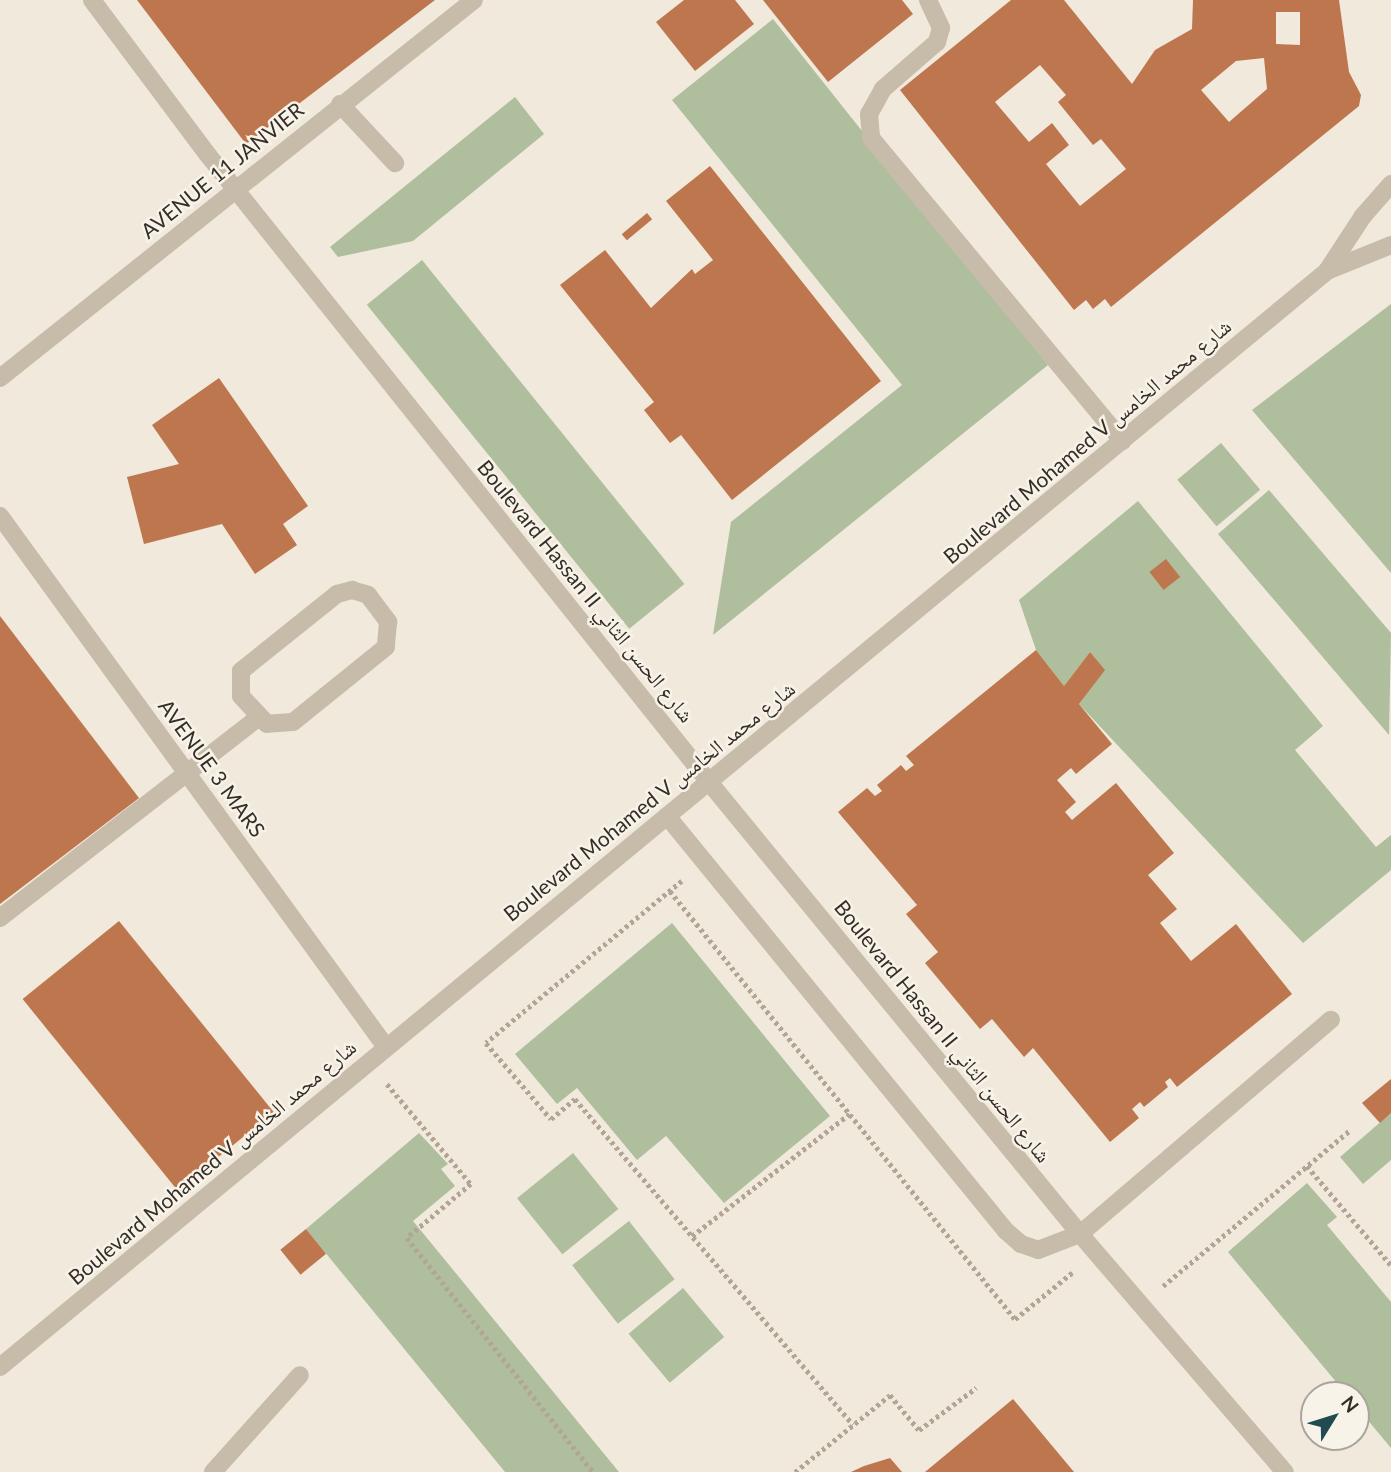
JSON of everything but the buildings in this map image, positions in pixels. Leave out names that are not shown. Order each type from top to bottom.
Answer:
[{"type":"street","name":"Boulevard Hassan II شارع الحسن الثاني","points":[[92,0],[236,190],[709,782],[1080,1234],[1284,1472]]},
{"type":"street","name":"AVENUE 11 JANVIER","points":[[0,377],[474,0]]},
{"type":"street","points":[[928,0],[941,28],[937,42],[883,89],[869,114],[871,138],[1122,441]]},
{"type":"street","points":[[340,104],[395,163]]},
{"type":"street","name":"Boulevard Mohamed V شارع محمد الخامس","points":[[0,1367],[1327,271],[1363,216],[1391,184]]},
{"type":"street","name":"Boulevard Mohamed V شارع محمد الخامس","points":[[1327,271],[1391,245]]},
{"type":"street","name":"AVENUE 3 MARS","points":[[0,516],[386,1047]]},
{"type":"street","points":[[352,590],[368,595],[388,622],[386,647],[293,722],[276,727],[258,718],[238,688],[246,665],[337,594],[352,590]]},
{"type":"street","points":[[0,918],[258,718]]},
{"type":"street","points":[[667,816],[1006,1231],[1021,1244],[1038,1250],[1080,1234],[1331,1020]]},
{"type":"street","points":[[213,1472],[300,1375]]},
{"type":"path","points":[[704,862],[486,1043],[551,1119],[575,1099],[853,1425]]},
{"type":"path","points":[[670,891],[1015,1319],[1096,1253]]},
{"type":"path","points":[[368,1062],[471,1184],[407,1238],[593,1472]]},
{"type":"path","points":[[692,1236],[849,1114]]},
{"type":"path","points":[[1140,1305],[1349,1131]]},
{"type":"path","points":[[1307,1166],[1391,1265]]},
{"type":"path","points":[[795,1472],[890,1395],[919,1430],[976,1388]]},
{"type":"green space","points":[[773,19],[1048,365],[713,635],[731,522],[902,385],[672,100]]},
{"type":"green space","points":[[515,97],[544,134],[413,241],[338,257],[330,247]]},
{"type":"green space","points":[[422,260],[684,584],[629,629],[367,305]]},
{"type":"green space","points":[[1391,304],[1391,573],[1252,410]]},
{"type":"green space","points":[[1221,443],[1260,490],[1217,526],[1177,480]]},
{"type":"green space","points":[[1269,490],[1391,633],[1389,735],[1218,534]]},
{"type":"green space","points":[[1138,501],[1323,726],[1295,750],[1376,847],[1391,835],[1391,870],[1303,943],[1079,704],[1104,670],[1090,652],[1064,686],[1036,650],[1019,600]]},
{"type":"green space","points":[[672,923],[830,1116],[724,1203],[666,1136],[637,1160],[577,1088],[557,1104],[515,1054]]},
{"type":"green space","points":[[1391,1113],[1391,1160],[1363,1184],[1340,1157]]},
{"type":"green space","points":[[419,1133],[448,1164],[441,1169],[455,1186],[413,1221],[619,1472],[505,1472],[306,1229]]},
{"type":"green space","points":[[573,1153],[618,1209],[562,1254],[517,1198]]},
{"type":"green space","points":[[1307,1183],[1337,1217],[1327,1225],[1391,1302],[1391,1448],[1370,1423],[1370,1381],[1335,1381],[1228,1252]]},
{"type":"green space","points":[[629,1221],[675,1279],[618,1324],[572,1265]]},
{"type":"green space","points":[[683,1288],[724,1337],[670,1383],[629,1334]]}]
